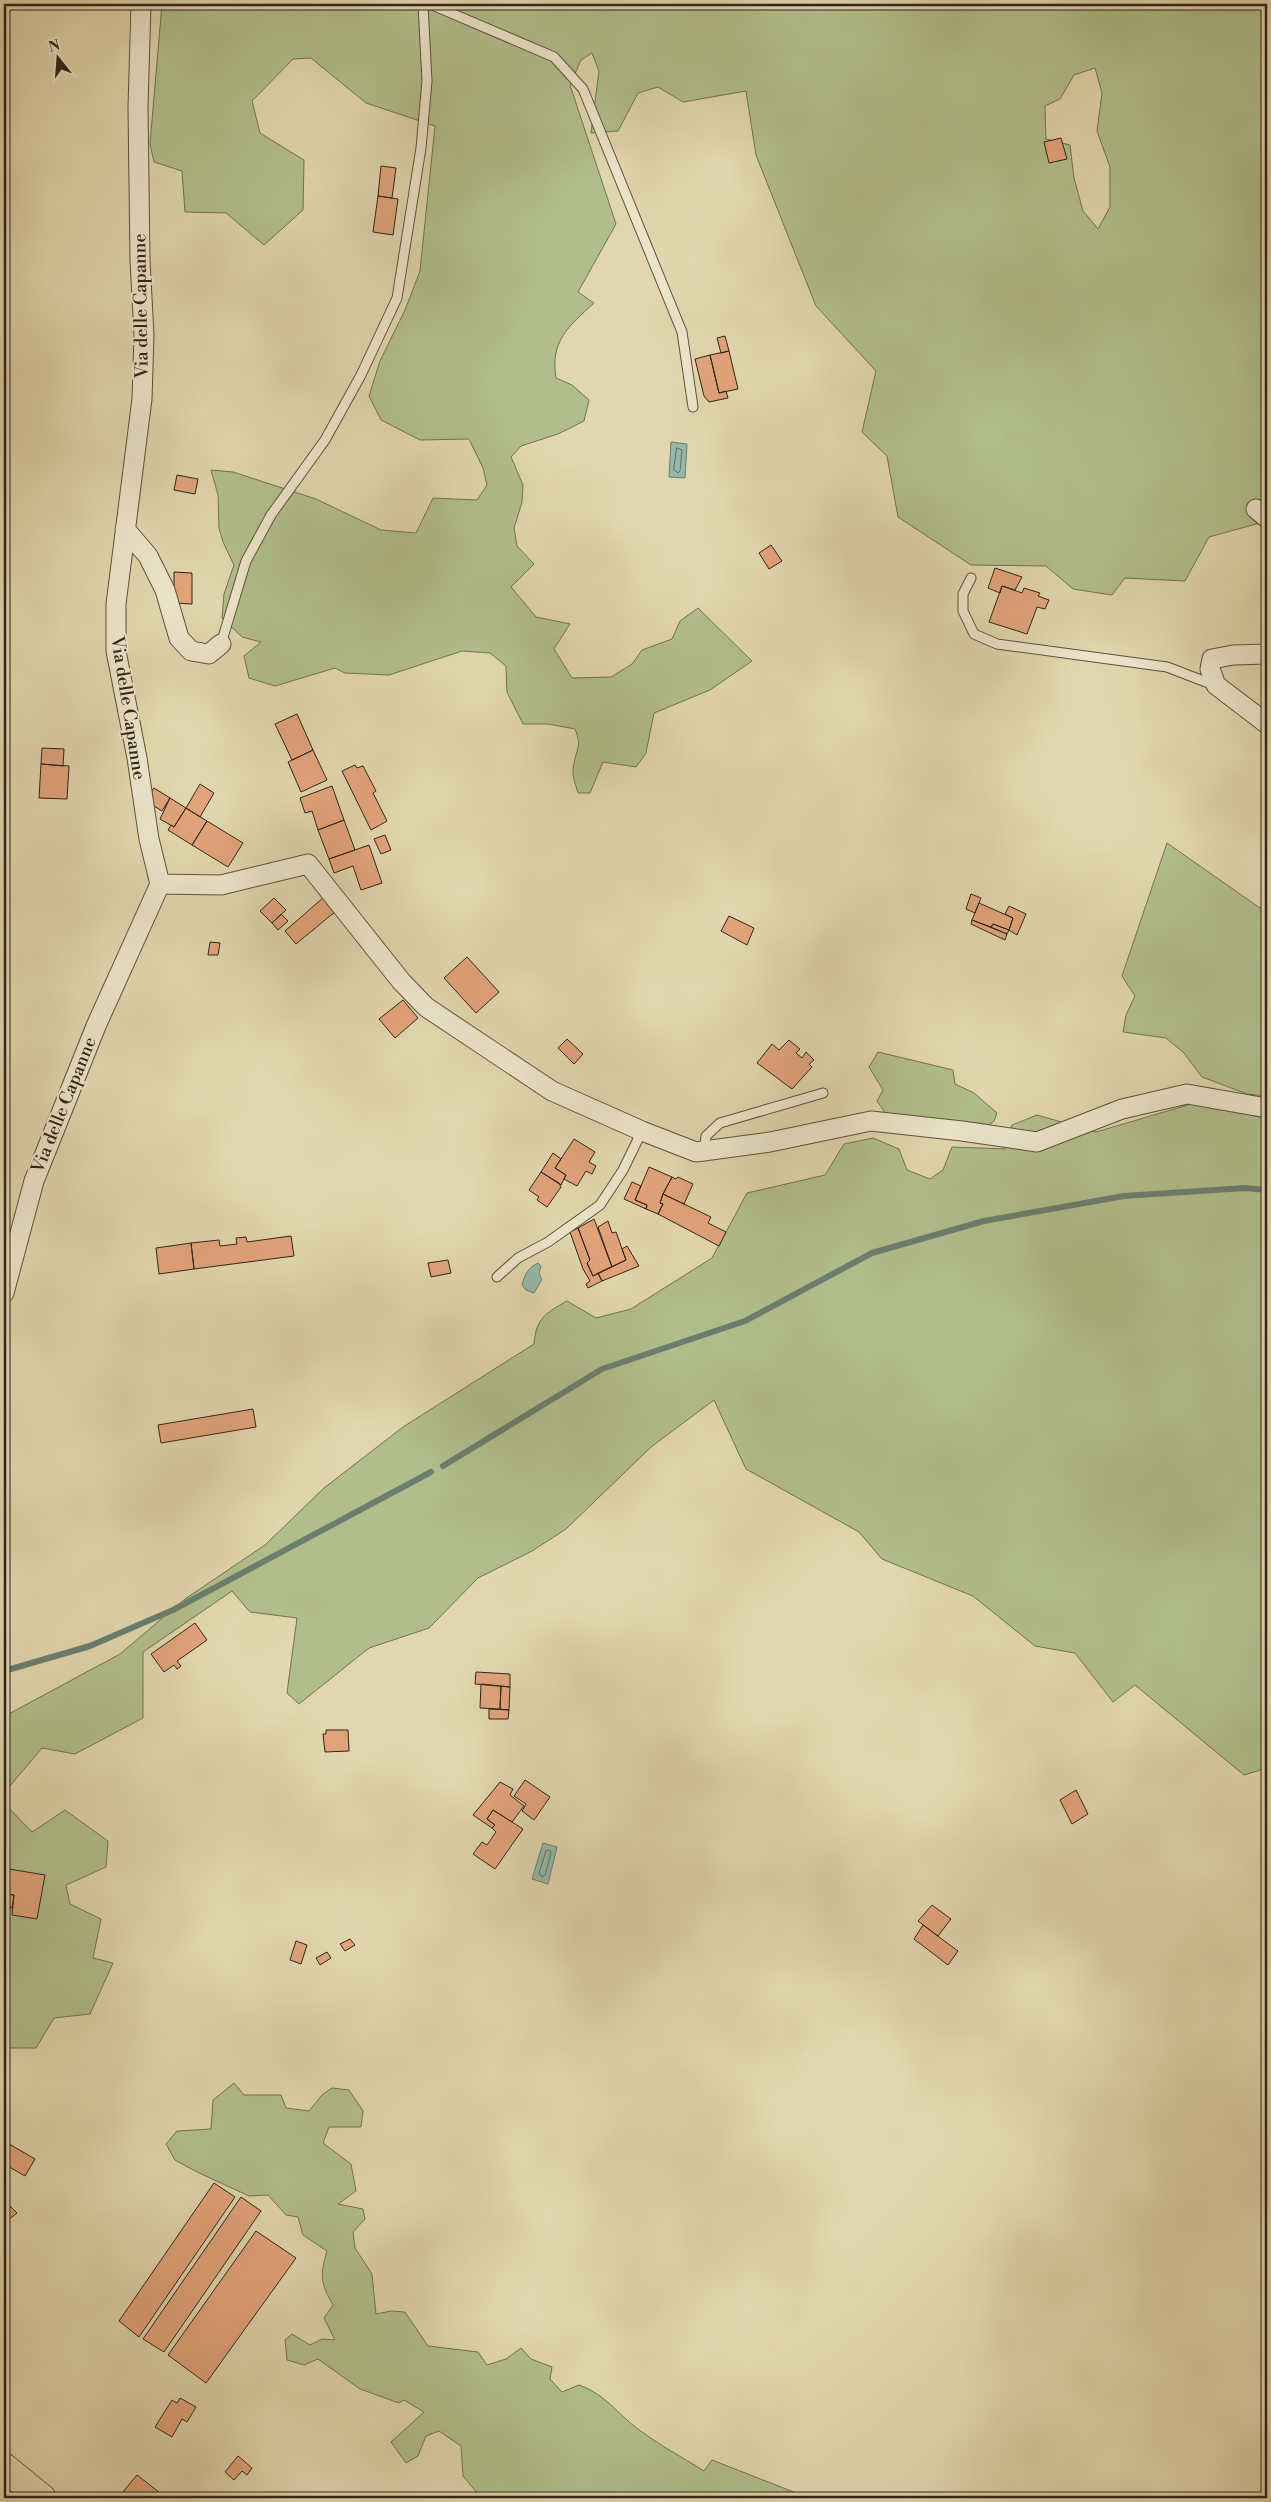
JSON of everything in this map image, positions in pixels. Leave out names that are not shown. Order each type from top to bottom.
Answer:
[{"type":"main road","points":[[4,2467],[42,2498]]},
{"type":"street","name":"Via delle Capanne","points":[[4,1293],[34,1181],[96,1026],[160,884],[147,831],[137,758],[116,652],[116,604],[142,399],[144,344],[140,260],[138,107],[141,4]]},
{"type":"street","points":[[125,529],[148,556],[166,590],[179,638],[191,651],[209,654],[221,644]]},
{"type":"street","points":[[1267,654],[1233,655],[1212,659],[1210,669],[1216,685],[1267,724]]},
{"type":"street","points":[[160,884],[221,885],[308,864],[401,981],[426,1007],[552,1090],[642,1131],[696,1152],[770,1142],[871,1121],[962,1131],[1037,1142],[1122,1109],[1187,1094],[1267,1108]]},
{"type":"lane","points":[[221,644],[246,561],[271,515],[325,440],[361,375],[397,298],[421,148],[427,81],[423,4]]},
{"type":"lane","points":[[430,4],[554,57],[583,90],[682,332],[693,407]]},
{"type":"lane","points":[[971,578],[962,594],[963,611],[974,634],[997,644],[1167,667],[1216,685]]},
{"type":"lane","points":[[704,1151],[706,1136],[720,1123],[823,1094]]},
{"type":"lane","points":[[497,1277],[518,1258],[548,1242],[600,1205],[623,1170],[642,1131]]},
{"type":"green space","points":[[162,4],[1267,4],[1267,521],[1209,537],[1185,581],[1125,578],[1112,595],[1073,589],[1046,566],[971,565],[898,517],[887,456],[862,432],[876,371],[816,306],[756,155],[746,91],[683,102],[658,87],[638,93],[618,131],[591,133],[599,71],[592,53],[581,60],[570,85],[616,224],[578,292],[594,303],[563,336],[556,354],[556,378],[572,385],[589,400],[584,421],[558,434],[521,446],[511,457],[523,485],[522,502],[514,528],[517,546],[534,564],[511,587],[536,617],[570,624],[554,649],[572,678],[611,677],[632,664],[642,650],[672,639],[680,621],[698,608],[752,661],[710,690],[654,713],[646,753],[636,767],[603,762],[590,793],[578,793],[573,772],[578,745],[575,729],[548,724],[523,724],[507,692],[506,666],[490,653],[462,651],[389,675],[345,673],[335,668],[275,686],[249,678],[244,656],[261,642],[242,637],[222,618],[224,594],[234,565],[223,542],[219,528],[218,495],[211,470],[233,472],[316,499],[381,530],[416,533],[433,498],[477,500],[487,485],[483,468],[469,439],[420,440],[381,420],[369,396],[380,361],[405,310],[420,271],[435,126],[366,103],[311,58],[293,59],[252,101],[260,133],[304,160],[303,210],[264,245],[226,213],[185,212],[182,171],[154,162],[150,144]],"holes":[[[1095,68],[1102,93],[1097,131],[1110,167],[1110,207],[1098,229],[1083,211],[1074,178],[1070,145],[1046,139],[1045,106],[1060,99],[1074,75]]]},
{"type":"green space","points":[[1167,843],[1260,908],[1267,908],[1267,1096],[1247,1094],[1202,1077],[1184,1053],[1166,1038],[1123,1032],[1126,1015],[1135,996],[1122,976]]},
{"type":"green space","points":[[878,1052],[953,1070],[955,1084],[974,1093],[997,1113],[994,1121],[972,1138],[886,1114],[877,1101],[883,1090],[869,1067]]},
{"type":"green space","points":[[1198,1102],[1267,1119],[1267,1768],[1244,1775],[1135,1685],[1113,1702],[1075,1653],[1035,1646],[973,1596],[882,1559],[859,1532],[746,1469],[714,1400],[651,1447],[566,1529],[532,1551],[478,1578],[429,1628],[369,1648],[299,1704],[287,1693],[297,1618],[250,1612],[232,1591],[143,1652],[143,1718],[75,1754],[42,1748],[4,1793],[5,1716],[120,1654],[185,1599],[265,1545],[324,1488],[403,1427],[534,1344],[540,1322],[553,1309],[567,1301],[596,1318],[631,1309],[712,1258],[747,1193],[825,1175],[844,1144],[873,1138],[899,1149],[907,1170],[930,1179],[943,1170],[952,1147],[1005,1149],[1012,1125],[1037,1115],[1096,1132]]},
{"type":"green space","points":[[4,1803],[32,1832],[65,1810],[108,1841],[106,1867],[66,1885],[70,1904],[101,1919],[93,1958],[113,1963],[90,2014],[54,2018],[36,2048],[4,2048]]},
{"type":"green space","points":[[234,2083],[244,2095],[281,2095],[286,2108],[309,2111],[322,2095],[332,2088],[349,2090],[363,2111],[361,2127],[329,2127],[323,2143],[351,2164],[356,2191],[338,2204],[363,2209],[365,2219],[353,2232],[355,2248],[372,2274],[376,2314],[391,2311],[405,2312],[428,2346],[478,2352],[487,2365],[506,2359],[521,2348],[531,2359],[552,2367],[550,2379],[562,2392],[579,2385],[589,2389],[646,2435],[704,2471],[712,2460],[809,2498],[475,2498],[478,2494],[463,2476],[461,2446],[439,2431],[426,2436],[418,2456],[406,2463],[391,2442],[424,2412],[404,2400],[399,2403],[360,2389],[318,2359],[304,2365],[287,2360],[285,2340],[292,2334],[310,2345],[322,2339],[335,2340],[324,2318],[333,2305],[322,2279],[327,2251],[303,2235],[298,2217],[286,2215],[268,2195],[249,2196],[195,2171],[175,2160],[166,2144],[177,2131],[211,2129],[213,2100]]},
{"type":"water","points":[[671,442],[687,444],[685,478],[669,477]]},
{"type":"water","points":[[538,1263],[541,1266],[539,1274],[542,1279],[534,1293],[526,1290],[522,1285],[527,1272]]},
{"type":"water","points":[[543,1843],[557,1847],[548,1884],[532,1879]]},
{"type":"building","points":[[1061,138],[1067,159],[1049,163],[1044,142]]},
{"type":"building","points":[[381,166],[396,168],[392,198],[378,196]]},
{"type":"building","points":[[378,196],[398,199],[393,235],[373,232]]},
{"type":"building","points":[[725,336],[729,351],[721,353],[717,338]]},
{"type":"building","points":[[729,351],[738,389],[719,393],[710,355]]},
{"type":"building","points":[[710,355],[719,393],[726,391],[728,398],[709,402],[704,396],[695,359]]},
{"type":"building","points":[[177,475],[198,479],[195,494],[174,490]]},
{"type":"building","points":[[771,545],[782,561],[769,569],[759,553]]},
{"type":"building","points":[[995,568],[1022,577],[1015,590],[1002,586],[1000,593],[988,588]]},
{"type":"building","points":[[174,572],[192,573],[192,604],[174,603]]},
{"type":"building","points":[[1002,586],[1022,593],[1024,588],[1040,593],[1038,596],[1049,600],[1045,609],[1037,607],[1027,634],[989,622]]},
{"type":"building","points":[[297,714],[313,750],[292,760],[275,724]]},
{"type":"building","points":[[42,748],[64,749],[63,766],[41,764]]},
{"type":"building","points":[[313,750],[327,780],[301,792],[288,762]]},
{"type":"building","points":[[41,764],[69,766],[67,799],[39,798]]},
{"type":"building","points":[[355,765],[357,768],[363,766],[376,791],[373,793],[387,821],[371,830],[342,771]]},
{"type":"building","points":[[200,784],[214,793],[200,817],[186,808]]},
{"type":"building","points":[[332,786],[344,820],[318,830],[312,811],[305,813],[300,798]]},
{"type":"building","points":[[154,788],[170,798],[162,811],[146,801]]},
{"type":"building","points":[[170,798],[186,808],[174,827],[160,819]]},
{"type":"building","points":[[186,808],[207,821],[192,845],[168,830],[171,825],[174,827]]},
{"type":"building","points":[[344,820],[355,850],[329,859],[318,830]]},
{"type":"building","points":[[207,821],[243,843],[228,867],[192,845]]},
{"type":"building","points":[[385,835],[391,850],[381,854],[374,839]]},
{"type":"building","points":[[369,845],[382,883],[361,890],[353,866],[334,873],[329,859]]},
{"type":"building","points":[[971,894],[981,898],[975,913],[966,909]]},
{"type":"building","points":[[324,897],[336,911],[296,944],[285,931]]},
{"type":"building","points":[[274,898],[286,910],[272,923],[260,911]]},
{"type":"building","points":[[979,903],[1013,918],[1009,930],[993,924],[991,927],[972,920]]},
{"type":"building","points":[[1009,906],[1026,914],[1017,935],[1009,930],[1013,918],[1005,914]]},
{"type":"building","points":[[281,914],[288,921],[278,930],[272,923]]},
{"type":"building","points":[[729,916],[754,928],[747,945],[721,931]]},
{"type":"building","points":[[972,920],[1007,934],[1005,940],[971,924]]},
{"type":"building","points":[[993,924],[1009,930],[1007,934],[991,927]]},
{"type":"building","points":[[210,942],[220,943],[218,955],[208,955]]},
{"type":"building","points":[[467,957],[499,992],[476,1013],[444,978]]},
{"type":"building","points":[[403,1000],[418,1018],[395,1038],[379,1019]]},
{"type":"building","points":[[567,1039],[583,1054],[574,1064],[558,1048]]},
{"type":"building","points":[[789,1040],[800,1049],[796,1053],[802,1058],[806,1052],[814,1060],[809,1064],[812,1067],[792,1089],[757,1063],[772,1044],[779,1050]]},
{"type":"building","points":[[574,1139],[595,1152],[589,1162],[596,1166],[592,1174],[586,1171],[577,1186],[564,1179],[566,1175],[555,1168]]},
{"type":"building","points":[[553,1153],[561,1159],[555,1168],[566,1175],[561,1185],[541,1172]]},
{"type":"building","points":[[649,1167],[672,1177],[663,1194],[660,1203],[663,1204],[658,1214],[646,1209],[647,1205],[635,1200]]},
{"type":"building","points":[[541,1172],[559,1183],[561,1187],[547,1207],[537,1200],[539,1197],[529,1190]]},
{"type":"building","points":[[672,1177],[676,1179],[678,1177],[693,1184],[684,1204],[663,1194]]},
{"type":"building","points":[[632,1182],[641,1186],[635,1200],[647,1205],[646,1209],[624,1199]]},
{"type":"building","points":[[663,1194],[711,1217],[708,1223],[726,1232],[719,1246],[658,1214],[663,1204],[660,1203]]},
{"type":"building","points":[[594,1219],[612,1267],[593,1276],[587,1263],[590,1260],[578,1228]]},
{"type":"building","points":[[608,1221],[612,1233],[616,1232],[626,1260],[612,1267],[598,1227]]},
{"type":"building","points":[[578,1228],[590,1260],[587,1263],[593,1276],[598,1273],[602,1281],[588,1288],[586,1284],[590,1281],[583,1269],[570,1232]]},
{"type":"building","points":[[291,1236],[294,1256],[194,1269],[191,1243],[219,1240],[220,1246],[237,1244],[236,1238],[246,1237],[247,1242]]},
{"type":"building","points":[[191,1243],[194,1269],[159,1274],[156,1248]]},
{"type":"building","points":[[627,1246],[639,1266],[602,1281],[598,1273],[626,1260],[622,1249]]},
{"type":"building","points":[[448,1260],[451,1273],[431,1277],[428,1263]]},
{"type":"building","points":[[253,1409],[256,1427],[161,1443],[158,1425]]},
{"type":"building","points":[[195,1623],[207,1640],[177,1661],[181,1666],[177,1669],[174,1665],[164,1672],[151,1654]]},
{"type":"building","points":[[476,1672],[510,1674],[510,1687],[475,1684]]},
{"type":"building","points":[[481,1684],[501,1686],[500,1709],[480,1708]]},
{"type":"building","points":[[501,1686],[510,1687],[509,1710],[500,1709]]},
{"type":"building","points":[[489,1709],[509,1710],[508,1719],[489,1719]]},
{"type":"building","points":[[326,1730],[348,1730],[349,1751],[325,1752],[323,1734],[326,1734]]},
{"type":"building","points":[[525,1780],[550,1797],[534,1820],[522,1811],[526,1804],[514,1796]]},
{"type":"building","points":[[500,1782],[513,1789],[510,1795],[524,1806],[512,1822],[493,1810],[487,1819],[495,1825],[492,1828],[473,1815]]},
{"type":"building","points":[[1076,1790],[1088,1814],[1072,1824],[1060,1800]]},
{"type":"building","points":[[493,1810],[523,1829],[495,1869],[473,1854],[482,1842],[487,1845],[496,1832],[492,1828],[495,1825],[487,1819]]},
{"type":"building","points":[[9,1869],[45,1875],[37,1919],[12,1915],[14,1895],[5,1894]]},
{"type":"building","points":[[5,1894],[14,1895],[12,1908],[4,1906]]},
{"type":"building","points":[[932,1905],[951,1919],[938,1936],[918,1921]]},
{"type":"building","points":[[923,1925],[958,1951],[948,1965],[914,1939]]},
{"type":"building","points":[[350,1939],[355,1945],[345,1951],[340,1944]]},
{"type":"building","points":[[296,1941],[307,1945],[301,1964],[290,1960]]},
{"type":"building","points":[[327,1952],[331,1958],[320,1965],[316,1958]]},
{"type":"building","points":[[4,2141],[35,2159],[25,2176],[4,2164]]},
{"type":"building","points":[[214,2183],[235,2197],[139,2337],[119,2321]]},
{"type":"building","points":[[241,2197],[261,2211],[164,2352],[143,2339]]},
{"type":"building","points":[[4,2200],[17,2213],[8,2220],[4,2216]]},
{"type":"building","points":[[256,2231],[296,2258],[206,2383],[168,2355]]},
{"type":"building","points":[[180,2398],[196,2407],[187,2422],[182,2419],[172,2437],[155,2427],[172,2400],[177,2403]]},
{"type":"building","points":[[238,2456],[252,2468],[247,2475],[242,2471],[234,2480],[225,2472]]},
{"type":"building","points":[[137,2475],[164,2496],[162,2498],[118,2498]]},
{"type":"waterway","points":[[443,1466],[602,1369],[745,1321],[872,1253],[984,1221],[1124,1196],[1245,1188],[1267,1190]]},
{"type":"waterway","points":[[4,1671],[90,1646],[173,1610],[431,1472]]}]
